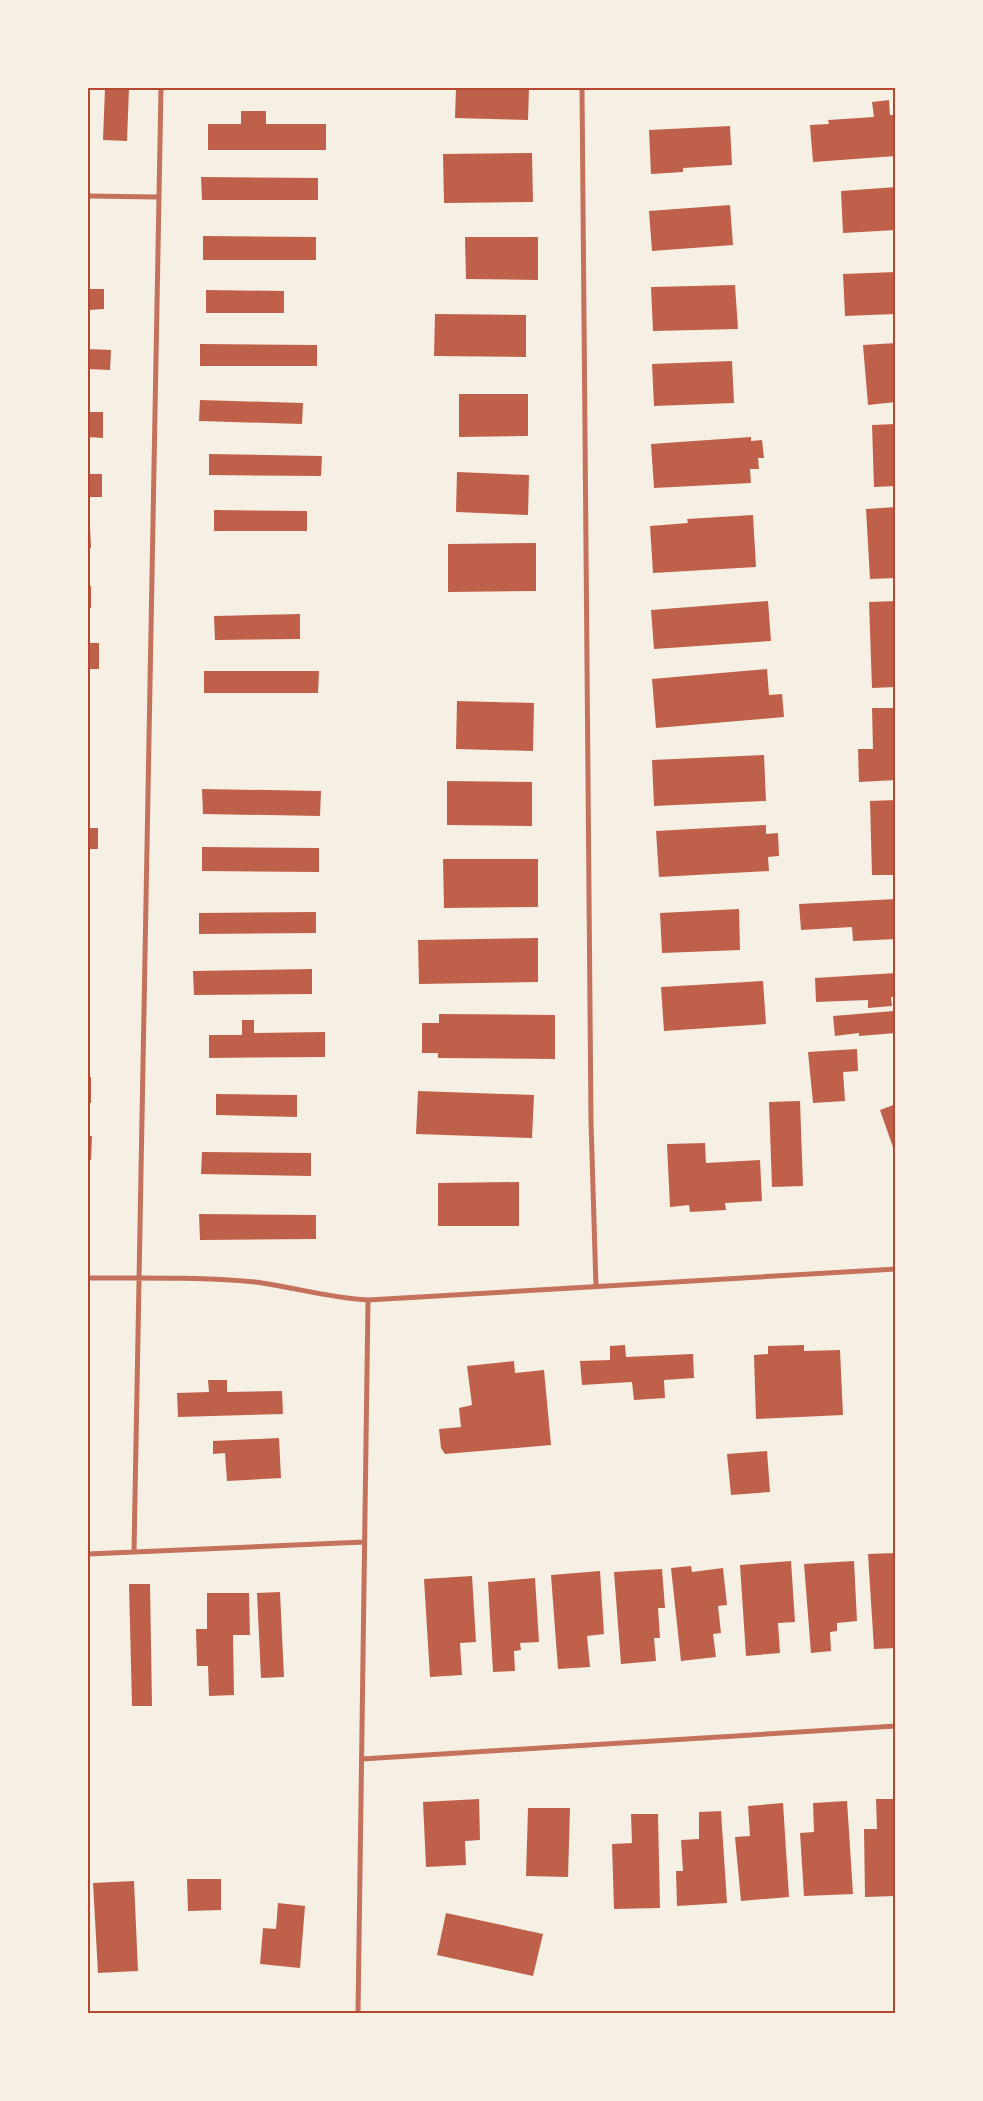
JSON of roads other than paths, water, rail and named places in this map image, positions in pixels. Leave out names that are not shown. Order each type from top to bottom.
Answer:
[{"type":"street","points":[[134,1552],[161,88]]},
{"type":"street","points":[[582,88],[590,1102],[596,1287]]},
{"type":"street","points":[[88,196],[158,197]]},
{"type":"street","points":[[88,1278],[249,1282],[343,1299],[368,1300],[896,1269]]},
{"type":"street","points":[[358,2014],[368,1300]]},
{"type":"street","points":[[88,1554],[364,1542]]},
{"type":"street","points":[[362,1759],[896,1726]]}]
